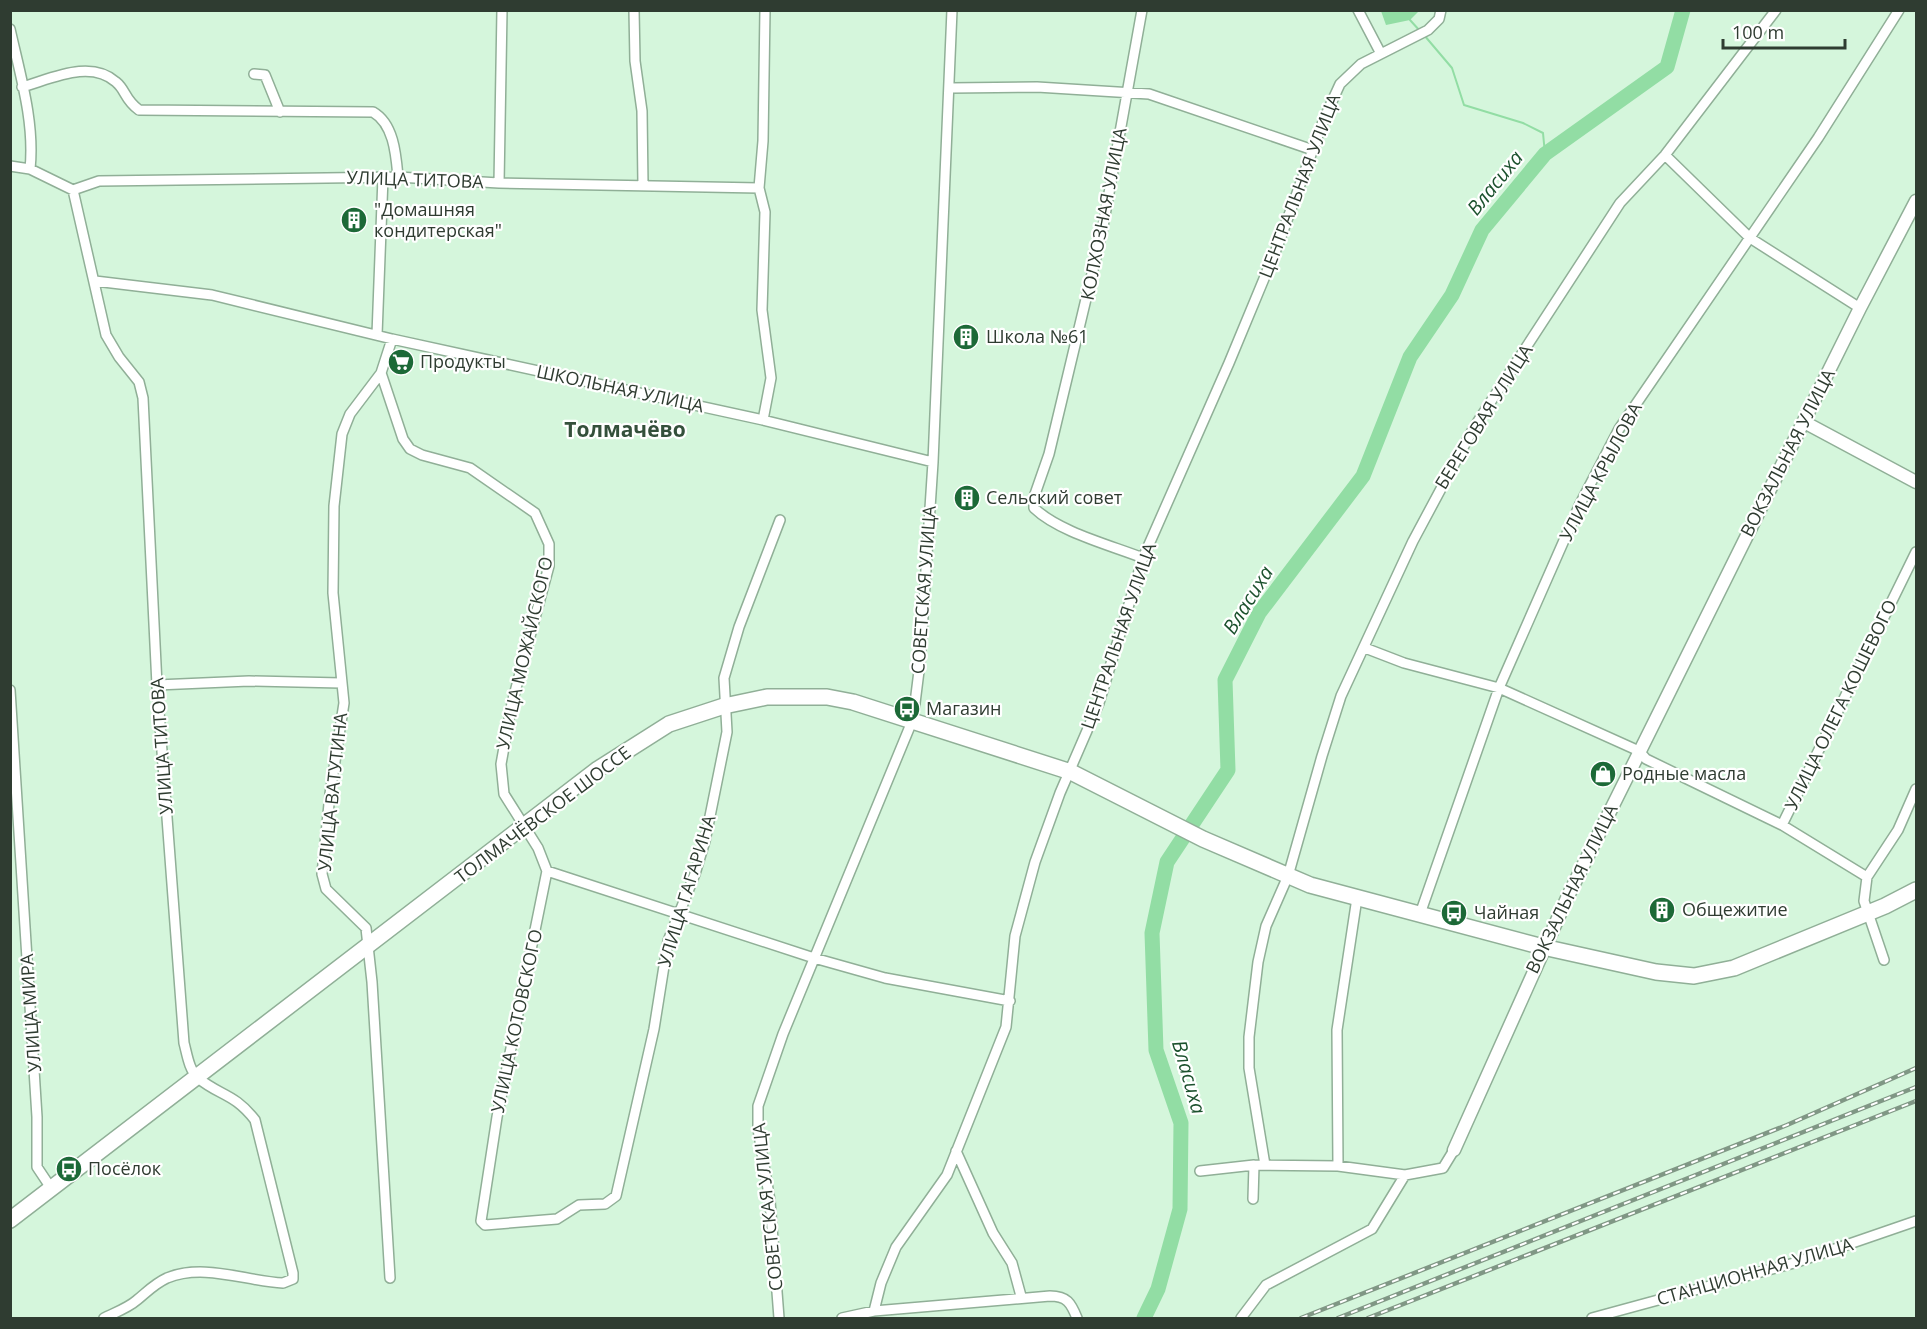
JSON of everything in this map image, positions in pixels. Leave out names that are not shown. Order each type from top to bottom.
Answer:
[{"type":"main road","name":"ТОЛМАЧЁВСКОЕ ШОССЕ","points":[[10,1220],[598,770],[669,724],[724,706],[767,697],[827,697],[913,719],[1071,772],[1157,817],[1288,876],[1356,898],[1543,947],[1656,972],[1694,976],[1734,968],[1867,914],[1917,890]]},
{"type":"street","points":[[500,183],[502,10]]},
{"type":"street","points":[[634,10],[635,61],[642,111],[643,185]]},
{"type":"street","points":[[764,420],[771,378],[762,310],[765,212],[759,188],[763,141],[765,10]]},
{"type":"street","name":"СОВЕТСКАЯ УЛИЦА","points":[[779,1318],[770,1201],[758,1128],[758,1106],[783,1034],[913,719],[920,663],[933,462],[951,88],[952,10]]},
{"type":"street","name":"КОЛХОЗНАЯ УЛИЦА","points":[[1142,10],[1126,91],[1125,111],[1106,199],[1102,232],[1049,454],[1034,497],[1034,508],[1043,516],[1069,528],[1143,558]]},
{"type":"street","points":[[1358,10],[1380,52]]},
{"type":"street","name":"ЦЕНТРАЛЬНАЯ УЛИЦА","points":[[874,1311],[881,1283],[896,1247],[947,1175],[1005,1027],[1010,1001],[1016,936],[1035,862],[1060,793],[1099,703],[1143,558],[1229,363],[1340,84],[1361,63],[1428,30],[1439,19],[1441,10]]},
{"type":"street","name":"БЕРЕГОВАЯ УЛИЦА","points":[[1265,1166],[1252,1092],[1249,1037],[1258,962],[1266,926],[1288,876],[1341,696],[1413,541],[1473,429],[1620,203],[1665,155],[1776,10]]},
{"type":"street","name":"УЛИЦА КРЫЛОВА","points":[[1420,914],[1499,688],[1580,504],[1619,429],[1750,238],[1899,10]]},
{"type":"street","points":[[10,29],[32,151],[30,169]]},
{"type":"street","points":[[22,87],[77,72],[93,71],[104,74],[118,83],[128,102],[139,110],[373,112],[380,116],[395,147],[398,177]]},
{"type":"street","points":[[254,75],[266,75],[280,112]]},
{"type":"street","points":[[951,88],[1037,87],[1149,94],[1313,150]]},
{"type":"street","points":[[1665,155],[1750,238],[1860,308]]},
{"type":"street","points":[[10,165],[30,169],[74,190]]},
{"type":"street","points":[[377,335],[383,177]]},
{"type":"street","name":"УЛИЦА ТИТОВА","points":[[197,1077],[190,1065],[184,1043],[157,685],[143,398],[139,382],[119,357],[106,335],[74,190],[99,181],[383,177],[500,183],[759,188]]},
{"type":"street","name":"ВОКЗАЛЬНАЯ УЛИЦА","points":[[1200,1171],[1254,1166],[1338,1166],[1405,1175],[1443,1168],[1454,1150],[1543,947],[1639,750],[1860,308],[1917,201]]},
{"type":"street","name":"ШКОЛЬНАЯ УЛИЦА","points":[[94,281],[212,295],[392,339],[764,420],[933,462]]},
{"type":"street","points":[[381,373],[392,339]]},
{"type":"street","name":"УЛИЦА МОЖАЙСКОГО","points":[[381,373],[394,418],[410,449],[470,468],[515,497],[536,513],[549,544],[549,566],[512,703],[501,764],[504,794],[524,828]]},
{"type":"street","name":"УЛИЦА ВАТУТИНА","points":[[381,373],[350,414],[342,434],[334,506],[333,593],[344,703],[330,794],[322,874],[326,889],[366,928],[372,982],[390,1278]]},
{"type":"street","points":[[1804,422],[1917,482]]},
{"type":"street","name":"УЛИЦА ГАГАРИНА","points":[[616,1196],[654,1029],[668,941],[695,874],[705,841],[727,732],[724,678],[733,647],[780,520]]},
{"type":"street","name":"УЛИЦА ОЛЕГА КОШЕВОГО","points":[[1782,825],[1917,552]]},
{"type":"street","points":[[1365,648],[1404,663],[1499,688],[1639,750],[1646,759],[1782,825],[1867,877]]},
{"type":"street","points":[[157,685],[249,681],[341,683]]},
{"type":"street","name":"УЛИЦА МИРА","points":[[10,690],[37,1117],[37,1167],[51,1188]]},
{"type":"street","points":[[1884,960],[1864,901],[1867,877],[1898,830],[1917,789]]},
{"type":"street","points":[[524,828],[538,848],[548,872],[814,958],[885,978],[1010,1001]]},
{"type":"street","name":"УЛИЦА КОТОВСКОГО","points":[[548,872],[497,1117],[481,1221],[485,1225],[557,1219],[579,1205],[605,1204],[616,1196]]},
{"type":"street","points":[[1338,1166],[1337,1030],[1356,898]]},
{"type":"street","points":[[104,1318],[136,1301],[147,1289],[169,1278],[196,1272],[218,1273],[268,1282],[283,1283],[293,1279],[255,1120],[242,1103],[197,1077]]},
{"type":"street","points":[[956,1151],[993,1233],[1012,1263],[1021,1296]]},
{"type":"street","points":[[1253,1199],[1254,1166]]},
{"type":"street","points":[[1241,1318],[1266,1285],[1372,1229],[1405,1175]]},
{"type":"street","name":"СТАНЦИОННАЯ УЛИЦА","points":[[1592,1318],[1794,1263],[1917,1221]]},
{"type":"street","points":[[842,1318],[874,1311],[1021,1296],[1062,1296],[1071,1303],[1077,1318]]},
{"type":"shaded area","points":[[1381,10],[1419,11],[1410,20],[1386,25]]},
{"type":"waterway","name":"Власиха","points":[[1144,1318],[1158,1289],[1180,1209],[1181,1123],[1156,1050],[1152,933],[1167,862],[1228,770],[1225,680],[1259,613],[1363,476],[1410,357],[1452,295],[1482,230],[1545,154],[1667,67],[1683,10]]},
{"type":"waterway","points":[[1410,20],[1420,31]]},
{"type":"waterway","points":[[1424,35],[1452,68],[1464,105],[1523,123],[1543,133],[1545,154]]},
{"type":"railway","points":[[1301,1318],[1787,1125],[1916,1068]]},
{"type":"railway","points":[[1338,1318],[1916,1087]]},
{"type":"railway","points":[[1368,1318],[1916,1101]]},
{"type":"place","name":"\"Домашняя кондитерская\"","points":[[354,220]]},
{"type":"place","name":"Школа №61","points":[[966,337]]},
{"type":"place","name":"Продукты","points":[[401,362]]},
{"type":"place","name":"Сельский совет","points":[[967,498]]},
{"type":"place","name":"Магазин","points":[[907,709]]},
{"type":"place","name":"Родные масла","points":[[1603,774]]},
{"type":"place","name":"Общежитие","points":[[1662,910]]},
{"type":"place","name":"Чайная","points":[[1454,913]]},
{"type":"place","name":"Посёлок","points":[[69,1169]]},
{"type":"district","name":"Толмачёво","points":[[625,430]]}]
